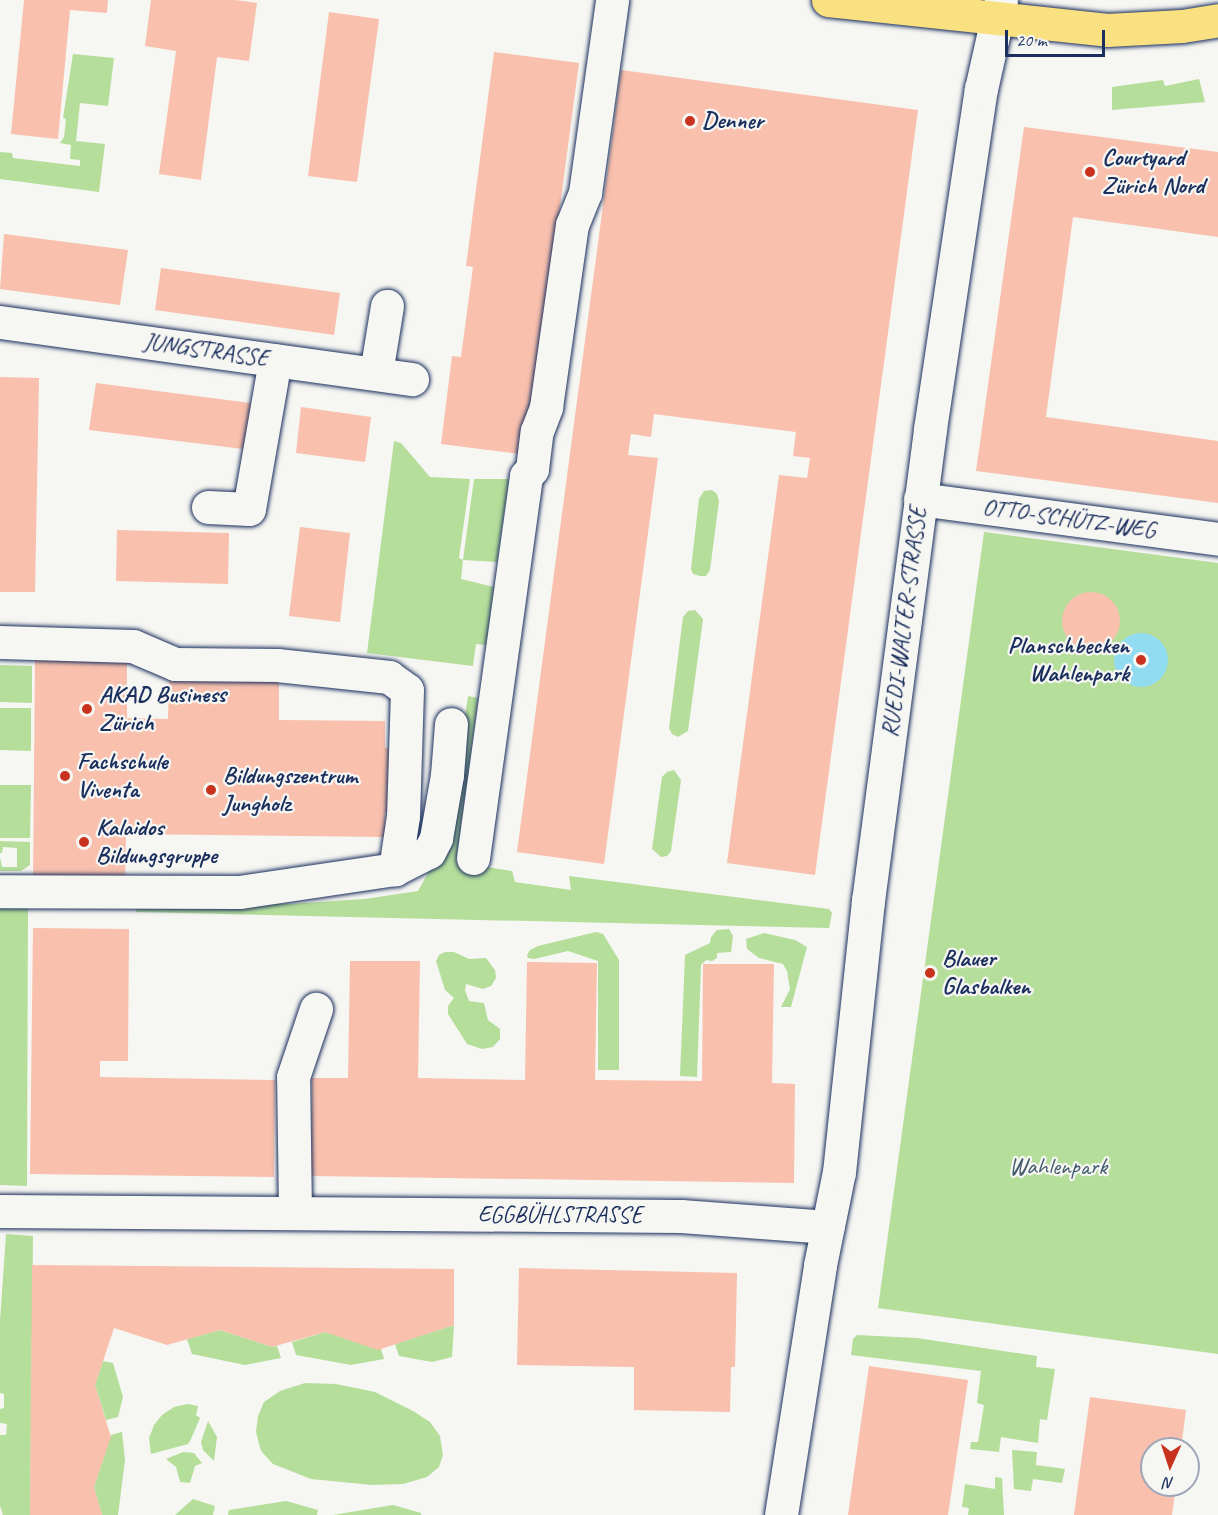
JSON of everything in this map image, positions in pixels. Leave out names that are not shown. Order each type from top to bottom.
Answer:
[{"type":"main road","points":[[828,0],[999,9],[1107,30],[1182,26],[1218,20]]},
{"type":"street","points":[[473,858],[526,477],[532,469],[537,431],[546,407],[572,225],[585,193],[612,0]]},
{"type":"street","name":"RUEDI-WALTER-STRASSE","points":[[828,1227],[839,1172],[868,901],[920,499],[981,89],[999,9]]},
{"type":"street","points":[[376,374],[387,306]]},
{"type":"street","name":"JUNGSTRASSE","points":[[0,322],[412,379]]},
{"type":"street","points":[[208,507],[249,509],[275,360]]},
{"type":"street","name":"OTTO-SCHÜTZ-WEG","points":[[920,499],[1218,539]]},
{"type":"street","points":[[0,642],[133,646],[175,664],[277,665],[389,677],[407,690],[425,714],[431,730],[433,753],[425,803]]},
{"type":"street","points":[[395,869],[403,816],[407,690]]},
{"type":"street","points":[[0,891],[238,892],[395,869],[429,852],[436,838],[447,775],[451,724]]},
{"type":"street","points":[[295,1213],[293,1077],[316,1010]]},
{"type":"street","name":"EGGBÜHLSTRASSE","points":[[0,1211],[681,1216],[828,1227]]},
{"type":"street","points":[[781,1515],[819,1265],[828,1227]]},
{"type":"green space","points":[[73,54],[114,58],[108,106],[80,103],[76,141],[105,144],[99,192],[0,179],[0,152],[12,153],[13,158],[80,166],[80,160],[70,159],[71,145],[60,143],[64,137],[66,119],[63,118]]},
{"type":"green space","points":[[1199,79],[1205,102],[1112,110],[1112,87],[1163,80],[1165,86]]},
{"type":"green space","points":[[394,441],[401,443],[430,477],[470,479],[459,558],[463,560],[461,579],[494,587],[486,645],[476,644],[473,666],[367,653]]},
{"type":"green space","points":[[474,479],[509,479],[497,562],[463,560]]},
{"type":"green space","points":[[712,490],[717,494],[719,501],[710,570],[706,576],[700,576],[693,574],[691,569],[699,499],[704,491]]},
{"type":"green space","name":"Wahlenpark","points":[[984,532],[1218,563],[1218,1354],[878,1308]]},
{"type":"green space","points":[[695,610],[703,619],[688,731],[678,737],[672,734],[669,728],[683,617],[688,611]]},
{"type":"green space","points":[[0,665],[32,666],[32,703],[0,702]]},
{"type":"green space","points":[[468,696],[478,698],[456,862],[512,871],[515,882],[571,890],[569,876],[829,909],[832,913],[829,928],[136,912],[136,908],[179,904],[288,904],[364,899],[418,891],[429,871],[441,860],[445,860]]},
{"type":"green space","points":[[0,708],[31,708],[31,751],[0,750]]},
{"type":"green space","points":[[674,770],[681,780],[671,851],[667,856],[661,857],[652,849],[662,777]]},
{"type":"green space","points":[[0,785],[31,785],[30,838],[0,838]]},
{"type":"green space","points":[[0,841],[30,842],[30,865],[21,871],[0,871],[0,857],[2,867],[17,867],[17,848],[3,847],[0,853]]},
{"type":"green space","points":[[28,901],[27,1186],[0,1185],[0,902]]},
{"type":"green space","points":[[729,929],[733,936],[731,952],[717,953],[717,958],[712,961],[706,960],[701,965],[697,1077],[680,1076],[685,955],[710,943],[711,937],[717,930]]},
{"type":"green space","points":[[596,932],[603,934],[619,960],[619,1070],[598,1070],[598,961],[568,951],[534,959],[528,958],[527,955],[530,950],[538,946]]},
{"type":"green space","points":[[764,933],[795,940],[807,947],[791,1007],[781,1007],[790,989],[787,971],[783,964],[759,958],[747,949],[746,939]]},
{"type":"green space","points":[[454,952],[469,959],[486,958],[495,970],[496,978],[491,986],[483,989],[466,984],[465,990],[469,1001],[484,1003],[488,1020],[500,1029],[500,1039],[493,1047],[482,1049],[467,1044],[448,1014],[448,1006],[454,998],[445,990],[436,961],[439,955]]},
{"type":"green space","points":[[6,1234],[33,1236],[30,1515],[3,1515],[0,1506],[0,1435],[6,1435],[7,1424],[0,1423],[0,1409],[4,1408],[4,1394],[0,1393],[0,1321]]},
{"type":"green space","points":[[454,1325],[452,1357],[432,1362],[399,1356],[395,1344]]},
{"type":"green space","points":[[220,1330],[272,1347],[277,1346],[281,1358],[245,1365],[192,1354],[187,1339]]},
{"type":"green space","points":[[325,1332],[381,1349],[384,1359],[351,1365],[296,1355],[292,1342]]},
{"type":"green space","points":[[857,1335],[917,1338],[1037,1356],[1036,1367],[1055,1369],[1047,1420],[1040,1419],[1038,1443],[1001,1437],[999,1452],[970,1449],[971,1442],[978,1442],[984,1405],[977,1403],[981,1371],[851,1355],[853,1339]]},
{"type":"green space","points":[[103,1361],[113,1363],[123,1397],[118,1417],[106,1420],[95,1385]]},
{"type":"green space","points":[[305,1383],[336,1384],[375,1392],[413,1411],[430,1422],[440,1436],[443,1455],[439,1467],[427,1477],[403,1484],[372,1485],[311,1479],[273,1464],[261,1451],[256,1432],[258,1416],[264,1402],[280,1391]]},
{"type":"green space","points":[[188,1404],[198,1406],[196,1415],[200,1418],[188,1444],[151,1454],[149,1438],[154,1425],[162,1415],[174,1407]]},
{"type":"green space","points":[[208,1421],[217,1437],[214,1461],[203,1450],[201,1442]]},
{"type":"green space","points":[[122,1432],[125,1460],[118,1515],[102,1515],[94,1487],[111,1435]]},
{"type":"green space","points":[[1012,1450],[1037,1452],[1036,1465],[1065,1469],[1062,1483],[1033,1479],[1031,1491],[1014,1489]]},
{"type":"green space","points":[[183,1452],[194,1453],[202,1463],[195,1466],[190,1483],[180,1482],[176,1467],[166,1459]]},
{"type":"green space","points":[[995,1477],[1002,1478],[1004,1515],[968,1515],[969,1508],[962,1507],[965,1484],[995,1489]]},
{"type":"green space","points":[[193,1499],[215,1506],[213,1515],[175,1515]]},
{"type":"green space","points":[[286,1501],[318,1510],[317,1515],[228,1515],[229,1510]]},
{"type":"green space","points":[[393,1505],[421,1513],[421,1515],[333,1515]]},
{"type":"water","name":"Planschbecken Wahlenpark","points":[[1136,633],[1146,633],[1156,637],[1164,645],[1168,660],[1164,675],[1156,683],[1146,687],[1136,687],[1126,683],[1118,675],[1114,665],[1114,655],[1118,645],[1126,637]]},
{"type":"building","points":[[24,0],[108,0],[107,13],[70,10],[58,139],[11,134]]},
{"type":"building","points":[[151,0],[235,0],[257,3],[249,61],[217,57],[201,180],[159,174],[176,51],[145,46]]},
{"type":"building","points":[[329,12],[379,19],[357,182],[308,176]]},
{"type":"building","points":[[494,52],[579,63],[527,455],[441,444],[452,356],[461,357],[473,267],[466,266]]},
{"type":"building","points":[[621,70],[918,110],[815,875],[727,863],[779,475],[807,478],[810,458],[793,456],[796,432],[654,414],[651,437],[631,434],[628,455],[658,458],[604,864],[517,852]]},
{"type":"building","points":[[1024,127],[1218,152],[1218,237],[1073,217],[1046,417],[1218,441],[1218,503],[976,471]]},
{"type":"building","points":[[4,234],[128,250],[120,305],[0,289]]},
{"type":"building","points":[[161,268],[340,293],[334,335],[155,310]]},
{"type":"building","points":[[0,377],[39,378],[35,592],[0,592]]},
{"type":"building","points":[[96,383],[257,404],[251,450],[89,430]]},
{"type":"building","points":[[301,407],[371,417],[365,462],[296,453]]},
{"type":"building","points":[[300,527],[350,533],[340,622],[289,616]]},
{"type":"building","points":[[117,530],[229,533],[228,584],[116,581]]},
{"type":"building","points":[[1091,592],[1107,597],[1115,605],[1120,621],[1115,637],[1107,645],[1091,650],[1075,645],[1067,637],[1062,621],[1067,605],[1075,597]]},
{"type":"building","name":"Bildungszentrum Jungholz","points":[[35,658],[127,659],[127,718],[168,719],[169,679],[279,680],[279,720],[385,721],[385,748],[389,748],[389,812],[385,812],[385,837],[126,834],[125,887],[33,886]]},
{"type":"building","points":[[33,928],[129,929],[128,1061],[100,1061],[100,1077],[275,1080],[274,1177],[30,1174]]},
{"type":"building","points":[[350,961],[420,961],[418,1078],[525,1080],[527,962],[597,963],[595,1080],[702,1081],[703,964],[774,964],[772,1083],[795,1084],[794,1183],[311,1176],[312,1078],[348,1078]]},
{"type":"building","points":[[32,1265],[454,1269],[454,1325],[378,1350],[325,1332],[272,1347],[220,1330],[167,1345],[114,1328],[95,1385],[111,1437],[94,1487],[102,1515],[30,1515]]},
{"type":"building","points":[[519,1268],[737,1273],[735,1367],[731,1367],[730,1412],[634,1410],[634,1367],[517,1365]]},
{"type":"building","points":[[869,1366],[968,1380],[948,1515],[848,1515]]},
{"type":"building","points":[[1090,1397],[1186,1410],[1183,1437],[1140,1437],[1140,1497],[1174,1497],[1172,1515],[1074,1515]]},
{"type":"place","name":"Denner","points":[[690,121]]},
{"type":"place","name":"Courtyard Zürich Nord","points":[[1090,172]]},
{"type":"place","name":"Planschbecken Wahlenpark","points":[[1141,660]]},
{"type":"place","name":"AKAD Business Zürich","points":[[87,709]]},
{"type":"place","name":"Fachschule Viventa","points":[[65,776]]},
{"type":"place","name":"Bildungszentrum Jungholz","points":[[211,790]]},
{"type":"place","name":"Kalaidos Bildungsgruppe","points":[[84,842]]},
{"type":"place","name":"Blauer Glasbalken","points":[[930,973]]}]
